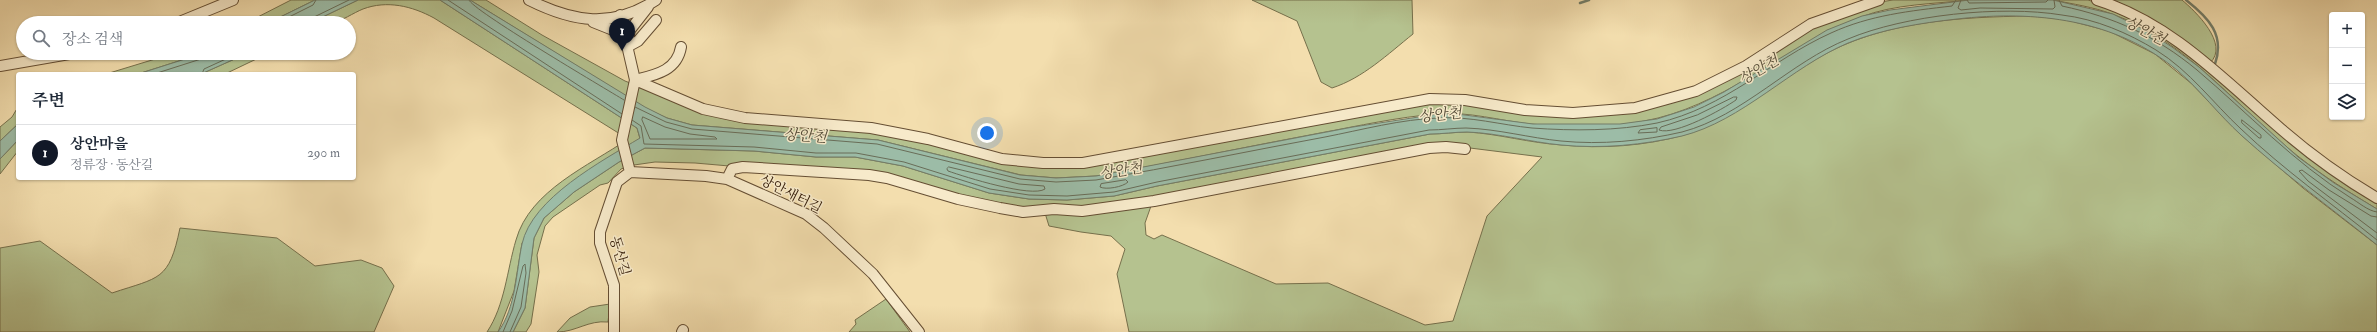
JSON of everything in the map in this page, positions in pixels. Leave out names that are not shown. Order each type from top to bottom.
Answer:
[{"type":"street","points":[[194,16],[233,0]]},
{"type":"street","points":[[528,0],[563,16],[586,20],[613,30],[627,45]]},
{"type":"street","points":[[635,83],[703,109],[745,118],[871,128],[928,139],[1002,159],[1043,163],[1083,163],[1430,99],[1465,100],[1525,110],[1574,113],[1636,108],[1679,97],[1701,89],[1746,66],[1811,24],[1879,0]]},
{"type":"street","points":[[2097,0],[2140,18],[2177,40],[2295,141],[2334,171],[2377,198]]},
{"type":"street","points":[[586,20],[620,15],[654,2]]},
{"type":"street","points":[[627,45],[628,34],[632,26],[654,2]]},
{"type":"street","points":[[620,15],[635,83],[622,140],[629,170]]},
{"type":"street","points":[[627,45],[638,41],[656,20]]},
{"type":"street","points":[[635,83],[663,73],[677,58],[681,47]]},
{"type":"street","points":[[0,66],[35,60]]},
{"type":"street","points":[[726,179],[732,169],[743,167],[870,175],[887,178],[958,199],[1000,208],[1023,212],[1054,209],[1082,212],[1154,201],[1429,148],[1446,147],[1465,149]]},
{"type":"street","name":"상안새터길","points":[[629,170],[726,179],[806,214],[818,222],[873,274],[919,332]]},
{"type":"street","name":"동산길","points":[[614,332],[614,285],[610,266],[600,243],[600,232],[617,182],[629,170]]},
{"type":"shaded area","points":[[291,0],[315,0],[282,16],[260,16]]},
{"type":"shaded area","points":[[358,0],[440,0],[637,128],[640,139],[570,184],[522,243],[514,291],[498,332],[487,332],[493,322],[502,299],[516,240],[523,222],[547,193],[579,170],[628,139],[434,18],[417,10],[399,6],[381,5],[363,9],[350,16],[325,16]]},
{"type":"shaded area","points":[[470,0],[486,0],[542,35],[625,81],[701,111],[867,130],[1042,166],[1408,105],[1449,102],[1540,114],[1677,101],[1815,25],[1880,2],[1893,0],[1969,0],[1887,9],[1861,17],[1835,28],[1711,98],[1685,109],[1658,118],[1643,121],[1627,124],[1595,126],[1563,126],[1520,123],[1449,113],[1422,115],[1393,119],[1096,176],[1056,178],[1021,175],[878,140],[692,125],[667,118],[645,108]]},
{"type":"shaded area","points":[[1252,0],[1412,0],[1413,34],[1365,72],[1332,88],[1321,82],[1297,21]]},
{"type":"shaded area","points":[[2053,0],[2088,0],[2101,4],[2161,32],[2377,200],[2377,209],[2337,184],[2299,157],[2188,58],[2165,41],[2139,26],[2112,14]]},
{"type":"shaded area","points":[[2105,0],[2182,0],[2195,12],[2208,28],[2216,47],[2215,55],[2210,63]]},
{"type":"shaded area","points":[[2030,16],[2063,19],[2109,31],[2155,54],[2192,84],[2240,134],[2303,188],[2377,245],[2377,332],[1129,332],[1117,274],[1125,249],[1111,236],[1049,226],[1045,213],[1151,206],[1145,223],[1146,235],[1154,239],[1162,235],[1276,284],[1328,283],[1425,325],[1453,321],[1487,216],[1542,157],[1446,145],[1123,205],[1029,210],[1002,207],[912,182],[695,163],[655,162],[634,165],[621,169],[608,183],[600,185],[553,217],[545,226],[537,255],[539,272],[531,324],[526,332],[513,332],[525,308],[534,238],[544,218],[574,192],[619,162],[645,148],[754,151],[816,157],[855,157],[903,166],[989,193],[1029,199],[1067,200],[1114,196],[1157,186],[1430,134],[1468,132],[1550,144],[1592,147],[1623,146],[1654,142],[1697,130],[1738,108],[1818,58],[1842,46],[1868,36],[1894,29],[1949,20]]},
{"type":"shaded area","points":[[152,60],[182,60],[144,72],[113,72]]},
{"type":"shaded area","points":[[232,60],[254,60],[229,72],[205,72]]},
{"type":"shaded area","points":[[16,110],[16,126],[0,141],[0,127],[12,117]]},
{"type":"shaded area","points":[[16,142],[16,154],[0,174],[0,159]]},
{"type":"shaded area","points":[[180,228],[277,238],[315,266],[361,260],[382,268],[394,286],[374,332],[0,332],[0,248],[40,241],[112,293],[141,284],[160,274],[166,268],[171,258]]},
{"type":"shaded area","points":[[886,299],[910,332],[849,332],[856,324],[855,320]]},
{"type":"shaded area","points":[[610,304],[608,322],[588,324],[570,330],[557,332],[570,318],[590,307]]},
{"type":"water","points":[[315,0],[358,0],[325,16],[282,16]]},
{"type":"water","name":"상안천","points":[[440,0],[470,0],[645,107],[667,118],[692,125],[878,140],[1020,175],[1056,178],[1096,176],[1353,127],[1438,114],[1457,114],[1533,124],[1620,124],[1657,119],[1694,107],[1724,92],[1827,30],[1862,16],[1890,10],[1969,0],[2053,0],[2113,14],[2147,31],[2199,67],[2298,157],[2334,183],[2377,209],[2377,245],[2257,149],[2233,127],[2186,78],[2154,53],[2101,29],[2074,22],[2016,16],[1986,17],[1957,19],[1902,27],[1874,34],[1848,43],[1827,53],[1725,119],[1704,129],[1682,136],[1637,144],[1592,147],[1549,144],[1479,133],[1462,132],[1430,134],[1157,186],[1114,196],[1067,200],[1029,199],[989,193],[903,166],[855,157],[816,157],[754,151],[645,148],[619,162],[574,192],[544,218],[534,238],[525,308],[513,332],[498,332],[504,322],[512,301],[522,244],[528,227],[539,211],[570,182],[640,138],[637,128]]},
{"type":"water","points":[[182,60],[232,60],[205,72],[144,72]]},
{"type":"water","points":[[16,126],[16,142],[0,159],[0,141]]},
{"type":"waterway","points":[[1580,3],[1589,0]]},
{"type":"waterway","points":[[2186,0],[2202,14],[2213,28],[2218,44],[2218,54],[2215,64]]},
{"type":"place","name":"상안마을","points":[[622,51]]}]
